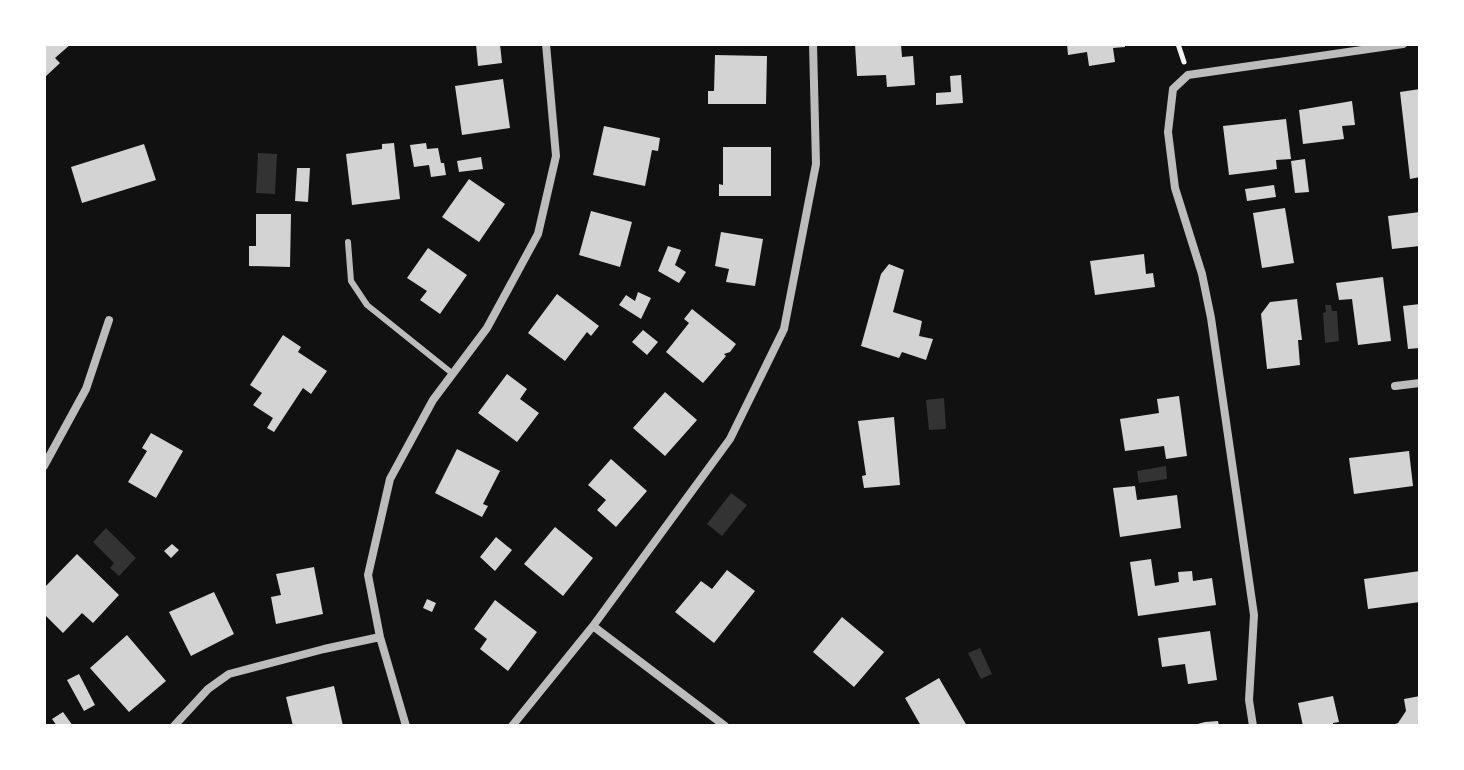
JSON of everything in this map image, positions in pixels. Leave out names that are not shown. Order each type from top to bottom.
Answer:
[{"type":"street","points":[[406,726],[380,637],[368,575],[390,479],[433,400],[487,328],[538,234],[556,156],[546,44]]},
{"type":"street","points":[[512,726],[593,626],[730,439],[784,329],[816,164],[813,44]]},
{"type":"street","points":[[1253,726],[1249,700],[1254,615],[1211,318],[1202,274],[1175,188],[1168,132],[1173,89],[1188,75],[1403,44]]},
{"type":"street","points":[[44,466],[86,389],[109,320]]},
{"type":"street","points":[[1395,386],[1420,383]]},
{"type":"street","points":[[593,626],[725,726]]},
{"type":"street","points":[[174,726],[208,689],[229,674],[380,637]]},
{"type":"lane","points":[[348,242],[351,281],[367,305],[453,374]]},
{"type":"shaded area","points":[[258,153],[277,154],[275,194],[256,193]]},
{"type":"shaded area","points":[[1325,305],[1331,305],[1332,311],[1337,311],[1339,341],[1325,343]]},
{"type":"shaded area","points":[[944,398],[946,429],[929,430],[926,400]]},
{"type":"shaded area","points":[[1166,466],[1167,479],[1139,483],[1137,471]]},
{"type":"shaded area","points":[[731,493],[747,505],[722,536],[707,524]]},
{"type":"shaded area","points":[[106,528],[136,558],[119,576],[110,568],[114,563],[93,542]]},
{"type":"shaded area","points":[[980,648],[992,674],[981,679],[968,653]]},
{"type":"building","points":[[44,44],[71,44],[55,58],[60,63],[44,78]]},
{"type":"building","points":[[476,44],[500,44],[502,63],[478,66]]},
{"type":"building","points":[[855,44],[901,44],[902,57],[913,56],[915,85],[887,87],[886,75],[857,76]]},
{"type":"building","points":[[1067,44],[1125,44],[1125,47],[1113,48],[1115,62],[1089,66],[1087,52],[1068,55]]},
{"type":"building","points":[[715,55],[767,56],[766,104],[708,104],[708,91],[714,91]]},
{"type":"building","points":[[961,75],[963,103],[936,105],[936,93],[951,92],[950,76]]},
{"type":"building","points":[[503,79],[510,128],[462,135],[455,86]]},
{"type":"building","points":[[1420,89],[1420,177],[1410,179],[1400,92]]},
{"type":"building","points":[[1352,101],[1355,125],[1342,126],[1344,139],[1303,144],[1299,110]]},
{"type":"building","points":[[1286,119],[1291,159],[1276,160],[1277,169],[1229,175],[1223,126]]},
{"type":"building","points":[[604,126],[660,138],[658,151],[652,150],[645,186],[593,175]]},
{"type":"building","points":[[394,143],[400,199],[352,205],[346,154],[382,149],[382,144]]},
{"type":"building","points":[[426,143],[427,149],[438,148],[446,175],[431,177],[429,165],[414,167],[410,145]]},
{"type":"building","points":[[144,144],[156,180],[82,203],[71,167]]},
{"type":"building","points":[[723,147],[771,147],[771,196],[719,196],[719,184],[723,185]]},
{"type":"building","points":[[481,157],[483,169],[459,172],[457,161]]},
{"type":"building","points":[[1305,159],[1309,192],[1295,193],[1291,161]]},
{"type":"building","points":[[297,168],[310,168],[308,202],[295,201]]},
{"type":"building","points":[[469,179],[505,204],[479,242],[442,217]]},
{"type":"building","points":[[1274,185],[1276,197],[1247,201],[1245,189]]},
{"type":"building","points":[[1285,208],[1294,263],[1262,268],[1253,213]]},
{"type":"building","points":[[591,211],[632,222],[620,267],[579,255]]},
{"type":"building","points":[[1420,212],[1420,246],[1392,249],[1388,216]]},
{"type":"building","points":[[256,214],[291,214],[290,267],[249,266],[249,246],[256,246]]},
{"type":"building","points":[[721,232],[763,239],[755,286],[726,282],[729,269],[715,266]]},
{"type":"building","points":[[668,246],[681,250],[675,265],[686,272],[679,283],[658,271]]},
{"type":"building","points":[[428,248],[467,275],[440,314],[420,300],[427,291],[407,278]]},
{"type":"building","points":[[1144,254],[1146,274],[1153,273],[1155,287],[1095,295],[1090,261]]},
{"type":"building","points":[[889,264],[904,270],[893,312],[922,321],[919,336],[933,339],[926,360],[902,352],[899,358],[861,346],[881,274]]},
{"type":"building","points":[[1383,277],[1391,341],[1358,345],[1352,299],[1339,300],[1336,283]]},
{"type":"building","points":[[638,292],[651,298],[641,319],[619,305],[626,295],[635,301]]},
{"type":"building","points":[[557,294],[599,326],[591,336],[587,332],[565,361],[528,333]]},
{"type":"building","points":[[1297,299],[1302,340],[1298,340],[1300,365],[1267,369],[1261,314],[1270,302]]},
{"type":"building","points":[[1420,304],[1420,348],[1408,349],[1403,306]]},
{"type":"building","points":[[692,309],[736,344],[724,354],[726,356],[703,383],[666,352],[689,323],[684,319]]},
{"type":"building","points":[[643,330],[658,342],[647,355],[632,342]]},
{"type":"building","points":[[283,335],[301,347],[298,352],[327,371],[311,394],[303,388],[274,432],[267,428],[273,418],[253,405],[262,393],[250,385]]},
{"type":"building","points":[[507,374],[527,389],[520,399],[539,413],[517,442],[478,413]]},
{"type":"building","points":[[665,392],[697,420],[665,456],[633,428]]},
{"type":"building","points":[[1179,396],[1187,456],[1166,459],[1164,446],[1125,451],[1120,419],[1159,413],[1157,399]]},
{"type":"building","points":[[894,417],[900,485],[864,488],[862,476],[866,475],[858,421]]},
{"type":"building","points":[[151,433],[183,451],[156,498],[128,482],[147,451],[142,448]]},
{"type":"building","points":[[457,449],[500,471],[483,504],[488,506],[482,517],[435,493]]},
{"type":"building","points":[[1409,451],[1413,486],[1354,494],[1349,458]]},
{"type":"building","points":[[611,459],[647,491],[616,527],[597,510],[606,500],[588,485]]},
{"type":"building","points":[[1135,486],[1137,500],[1177,495],[1181,528],[1120,537],[1113,488]]},
{"type":"building","points":[[555,527],[593,558],[563,596],[524,564]]},
{"type":"building","points":[[496,537],[512,550],[495,571],[480,557]]},
{"type":"building","points":[[172,544],[179,550],[171,558],[164,551]]},
{"type":"building","points":[[77,554],[119,595],[93,623],[82,613],[63,633],[44,614],[44,588]]},
{"type":"building","points":[[1151,559],[1155,586],[1179,582],[1178,572],[1192,571],[1193,581],[1212,578],[1216,605],[1138,616],[1130,562]]},
{"type":"building","points":[[314,567],[323,614],[276,624],[271,597],[281,595],[276,574]]},
{"type":"building","points":[[727,570],[755,591],[714,643],[675,612],[701,581],[712,589]]},
{"type":"building","points":[[1420,571],[1420,602],[1368,609],[1364,579]]},
{"type":"building","points":[[214,592],[234,634],[191,656],[169,612]]},
{"type":"building","points":[[427,599],[436,603],[432,612],[423,608]]},
{"type":"building","points":[[495,600],[537,632],[508,671],[480,649],[487,639],[474,629]]},
{"type":"building","points":[[842,617],[884,652],[854,687],[813,652]]},
{"type":"building","points":[[1210,631],[1217,680],[1188,684],[1185,664],[1162,667],[1158,638]]},
{"type":"building","points":[[127,635],[166,681],[129,712],[90,668]]},
{"type":"building","points":[[79,674],[95,705],[84,711],[67,680]]},
{"type":"building","points":[[939,678],[967,726],[921,726],[905,698]]},
{"type":"building","points":[[334,686],[343,726],[293,726],[286,697]]},
{"type":"building","points":[[1333,696],[1339,722],[1333,723],[1333,726],[1303,726],[1298,703]]},
{"type":"building","points":[[1420,696],[1420,726],[1389,726],[1398,723],[1406,711],[1404,699]]},
{"type":"building","points":[[63,712],[73,726],[57,726],[52,719]]},
{"type":"building","points":[[1218,721],[1219,726],[1190,726],[1205,722]]}]
